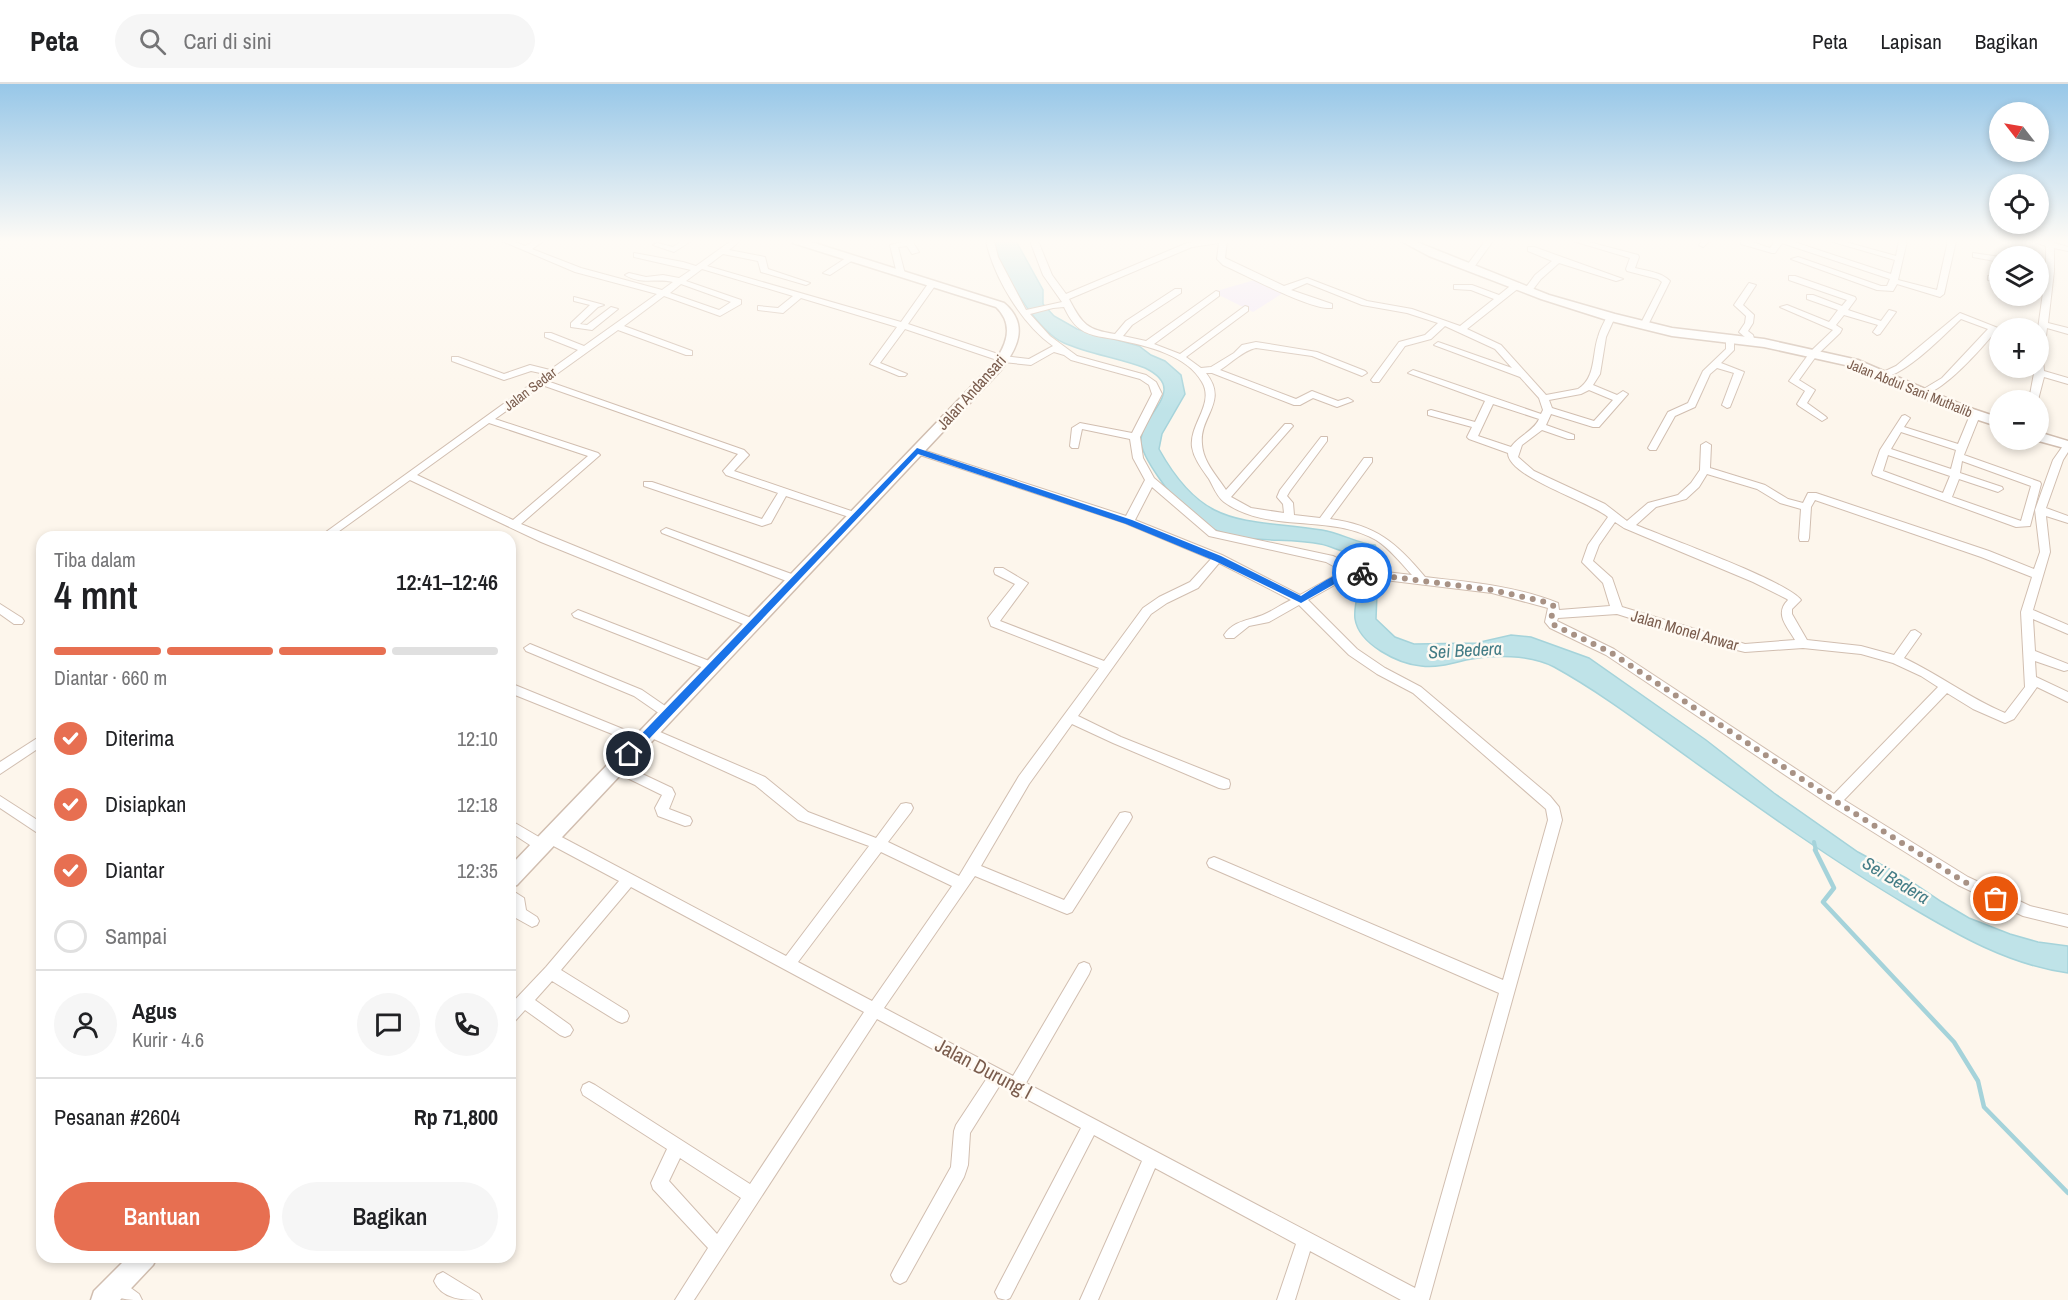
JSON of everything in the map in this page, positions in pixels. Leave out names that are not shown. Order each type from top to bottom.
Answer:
[{"type":"street","name":"Jalan Sedar","points":[[333,531],[657,298]]},
{"type":"street","points":[[677,298],[720,313],[738,302],[726,298]]},
{"type":"street","points":[[761,308],[780,311],[797,298]]},
{"type":"street","points":[[809,298],[1007,353],[1031,362],[1056,349],[1143,377],[1153,384],[1157,394],[1135,437],[1138,459],[1150,480],[1213,534],[1329,559],[1338,564],[1345,574]]},
{"type":"street","points":[[902,374],[875,364],[922,298]]},
{"type":"street","points":[[978,298],[1007,309],[1007,353]]},
{"type":"street","points":[[1018,298],[1047,338],[1070,355]]},
{"type":"street","points":[[1064,298],[1077,323],[1084,328],[1148,344],[1180,358],[1198,371],[1212,394],[1211,405],[1197,435],[1198,450],[1204,466],[1221,488],[1225,498],[1248,511],[1341,524],[1380,538],[1407,562],[1421,579]]},
{"type":"street","points":[[1027,312],[1073,298]]},
{"type":"street","points":[[1117,337],[1129,324],[1168,298]]},
{"type":"street","points":[[1148,344],[1211,298]]},
{"type":"street","points":[[1306,298],[1329,306]]},
{"type":"street","points":[[1352,298],[1444,322],[1498,347],[1544,398],[1544,418],[1513,451]]},
{"type":"street","points":[[1460,330],[1500,298]]},
{"type":"street","name":"Jalan Abdul Sani Muthalib","points":[[1554,298],[1611,317],[1644,325],[1704,337],[1751,342],[1814,353],[1854,363],[1989,419]]},
{"type":"street","points":[[1644,325],[1658,298]]},
{"type":"street","points":[[1743,298],[1738,305],[1750,315],[1749,323],[1743,332],[1750,337],[1751,342]]},
{"type":"street","points":[[1812,298],[1880,328],[1892,312]]},
{"type":"street","points":[[1831,326],[1851,298]]},
{"type":"street","points":[[577,299],[633,315]]},
{"type":"street","points":[[596,304],[574,325],[589,328],[614,309]]},
{"type":"street","points":[[1784,308],[1838,328],[1836,333],[1814,353],[1794,381],[1810,390],[1802,404],[1822,418]]},
{"type":"street","points":[[1180,358],[1245,309]]},
{"type":"street","points":[[1884,375],[1899,368],[1960,316],[1994,328],[1945,380],[1922,393]]},
{"type":"street","points":[[1544,398],[1581,391],[1588,386],[1595,375],[1602,337],[1611,317]]},
{"type":"street","points":[[1376,380],[1402,344],[1428,337],[1444,322]]},
{"type":"street","points":[[617,326],[688,353]]},
{"type":"street","points":[[2049,326],[2068,331]]},
{"type":"street","points":[[548,334],[584,349]]},
{"type":"street","points":[[1653,448],[1671,414],[1695,402],[1706,373],[1730,350],[1730,340]]},
{"type":"street","points":[[1213,370],[1237,355],[1245,347],[1256,345],[1314,354],[1362,374]]},
{"type":"street","points":[[1438,345],[1521,374]]},
{"type":"street","name":"Jalan Andansari","points":[[516,872],[713,667],[793,579],[856,516],[1007,353]]},
{"type":"street","points":[[455,359],[504,377],[530,368],[551,373]]},
{"type":"street","points":[[1714,364],[1739,372],[1727,405]]},
{"type":"street","points":[[1198,371],[1213,370],[1297,403],[1312,394],[1336,404],[1348,401]]},
{"type":"street","points":[[1413,373],[1544,418],[1596,425],[1621,397],[1588,386]]},
{"type":"street","points":[[2049,376],[2068,381]]},
{"type":"street","points":[[539,381],[741,452],[744,455],[728,471],[783,493],[856,516]]},
{"type":"street","points":[[1490,400],[1472,436],[1513,451]]},
{"type":"street","points":[[1431,413],[1476,425]]},
{"type":"street","points":[[1946,499],[1955,476],[1960,453],[1976,415]]},
{"type":"street","points":[[1544,418],[1571,436]]},
{"type":"street","points":[[1899,428],[2036,484],[2026,524],[2020,525],[1877,473],[1885,450],[1905,418]]},
{"type":"street","points":[[488,420],[595,455],[514,524]]},
{"type":"street","points":[[1075,446],[1077,428],[1080,426],[1135,437]]},
{"type":"street","points":[[1225,498],[1288,426]]},
{"type":"street","points":[[1289,517],[1288,503],[1282,497],[1285,490],[1324,439]]},
{"type":"street","points":[[2049,439],[2068,445]]},
{"type":"street","points":[[1628,526],[1652,505],[1682,497],[1695,484],[1705,470],[1706,445]]},
{"type":"street","name":"Jalan Monel Anwar","points":[[1553,614],[1617,610],[1728,645],[1745,648],[1803,644],[1861,650],[1897,660],[1926,673],[1986,711],[2005,718],[2010,716],[2029,693],[2027,612],[2045,552],[2040,510],[2054,469],[2068,445]]},
{"type":"street","points":[[1885,450],[1998,489]]},
{"type":"street","points":[[917,451],[1129,522],[1218,558],[1301,600],[1353,652],[1381,671],[1417,690],[1552,807],[1555,820],[1419,1300]]},
{"type":"street","points":[[1513,451],[1515,460],[1530,472],[1599,505],[1613,518],[1628,526],[1757,579],[1791,596],[1795,600],[1787,608],[1786,614],[1803,644]]},
{"type":"street","points":[[1322,523],[1368,460]]},
{"type":"street","points":[[1705,470],[1761,487],[1785,501],[1806,507]]},
{"type":"street","points":[[411,476],[641,580],[752,623]]},
{"type":"street","points":[[1129,522],[1150,480]]},
{"type":"street","points":[[648,484],[762,523],[767,521],[783,493]]},
{"type":"street","points":[[1804,538],[1806,507],[1812,495],[1920,531],[2038,575]]},
{"type":"street","points":[[2040,510],[2068,520]]},
{"type":"street","points":[[1613,518],[1599,540],[1591,547],[1587,562],[1590,568],[1606,579],[1617,610]]},
{"type":"street","points":[[666,531],[793,579]]},
{"type":"street","points":[[684,1300],[874,1010],[960,883],[972,869],[1024,780],[1147,611],[1163,600],[1194,585],[1218,558]]},
{"type":"street","points":[[999,571],[1022,583],[994,618],[995,623],[1108,667]]},
{"type":"street","points":[[1230,635],[1236,627],[1252,620],[1264,619],[1345,574],[1360,573],[1421,579],[1492,590],[1542,601],[1554,606],[1551,622],[1554,625],[1610,652],[1835,801],[1992,897],[2028,912],[2068,921]]},
{"type":"street","points":[[0,608],[18,621]]},
{"type":"street","points":[[2027,612],[2068,630]]},
{"type":"street","points":[[578,614],[713,667]]},
{"type":"street","points":[[1897,660],[1915,634]]},
{"type":"street","points":[[530,648],[638,693],[667,713]]},
{"type":"street","points":[[2028,653],[2064,667]]},
{"type":"street","points":[[2030,679],[2068,697]]},
{"type":"street","points":[[1835,801],[1947,686]]},
{"type":"street","points":[[516,690],[645,736],[759,781],[803,816],[878,844],[960,883]]},
{"type":"street","points":[[1071,718],[1117,740],[1224,784]]},
{"type":"street","points":[[0,769],[36,745]]},
{"type":"street","points":[[617,767],[667,792],[669,794],[662,808],[663,812],[685,821]]},
{"type":"street","points":[[0,801],[36,826]]},
{"type":"street","points":[[788,964],[906,808]]},
{"type":"street","points":[[972,869],[1068,909],[1125,817]]},
{"type":"street","name":"Jalan Durung I","points":[[516,828],[629,879],[1419,1300]]},
{"type":"street","points":[[1214,863],[1508,989]]},
{"type":"street","points":[[516,1010],[629,879]]},
{"type":"street","points":[[516,900],[519,902],[519,913],[532,921]]},
{"type":"street","points":[[1016,1085],[1084,969]]},
{"type":"street","points":[[551,972],[622,1016]]},
{"type":"street","points":[[525,1001],[565,1030]]},
{"type":"street","points":[[900,1275],[958,1171],[962,1131],[998,1075]]},
{"type":"street","points":[[589,1090],[752,1195]]},
{"type":"street","points":[[1004,1292],[1091,1125]]},
{"type":"street","points":[[677,1146],[659,1183],[718,1247]]},
{"type":"street","points":[[1089,1300],[1152,1157]]},
{"type":"street","points":[[1286,1300],[1306,1239]]},
{"type":"street","points":[[118,1295],[141,1263]]},
{"type":"street","points":[[443,1281],[473,1300]]},
{"type":"shaded area","points":[[1224,298],[1275,298],[1253,312]]},
{"type":"water","name":"Sei Bedera","points":[[1021,298],[1043,298],[1043,304],[1054,316],[1077,329],[1139,346],[1165,361],[1181,375],[1185,394],[1162,434],[1159,449],[1192,494],[1209,507],[1247,520],[1322,530],[1375,545],[1386,565],[1377,594],[1376,619],[1395,637],[1414,644],[1476,643],[1511,635],[1531,637],[1589,658],[1706,740],[1774,793],[1858,852],[1906,878],[1969,918],[2038,942],[2068,946],[2068,973],[2004,956],[1964,938],[1907,905],[1825,853],[1608,700],[1554,667],[1534,660],[1499,657],[1477,658],[1438,666],[1421,666],[1381,652],[1364,637],[1355,619],[1361,570],[1355,554],[1320,544],[1237,537],[1211,528],[1203,522],[1166,487],[1150,465],[1143,450],[1141,441],[1143,431],[1164,393],[1158,376],[1145,368],[1064,343],[1043,326]]},
{"type":"waterway","points":[[1814,842],[1816,851]]},
{"type":"waterway","points":[[1815,850],[1834,888],[1823,902],[1954,1042],[1978,1081],[1984,1107],[2068,1193]]},
{"type":"way so far","points":[[1362,573],[1492,590],[1542,601],[1554,606],[1551,622],[1554,625],[1610,652],[1835,801],[1996,899]]},
{"type":"route","points":[[629,754],[917,451],[1129,522],[1218,558],[1301,600],[1345,574],[1362,573]]}]
